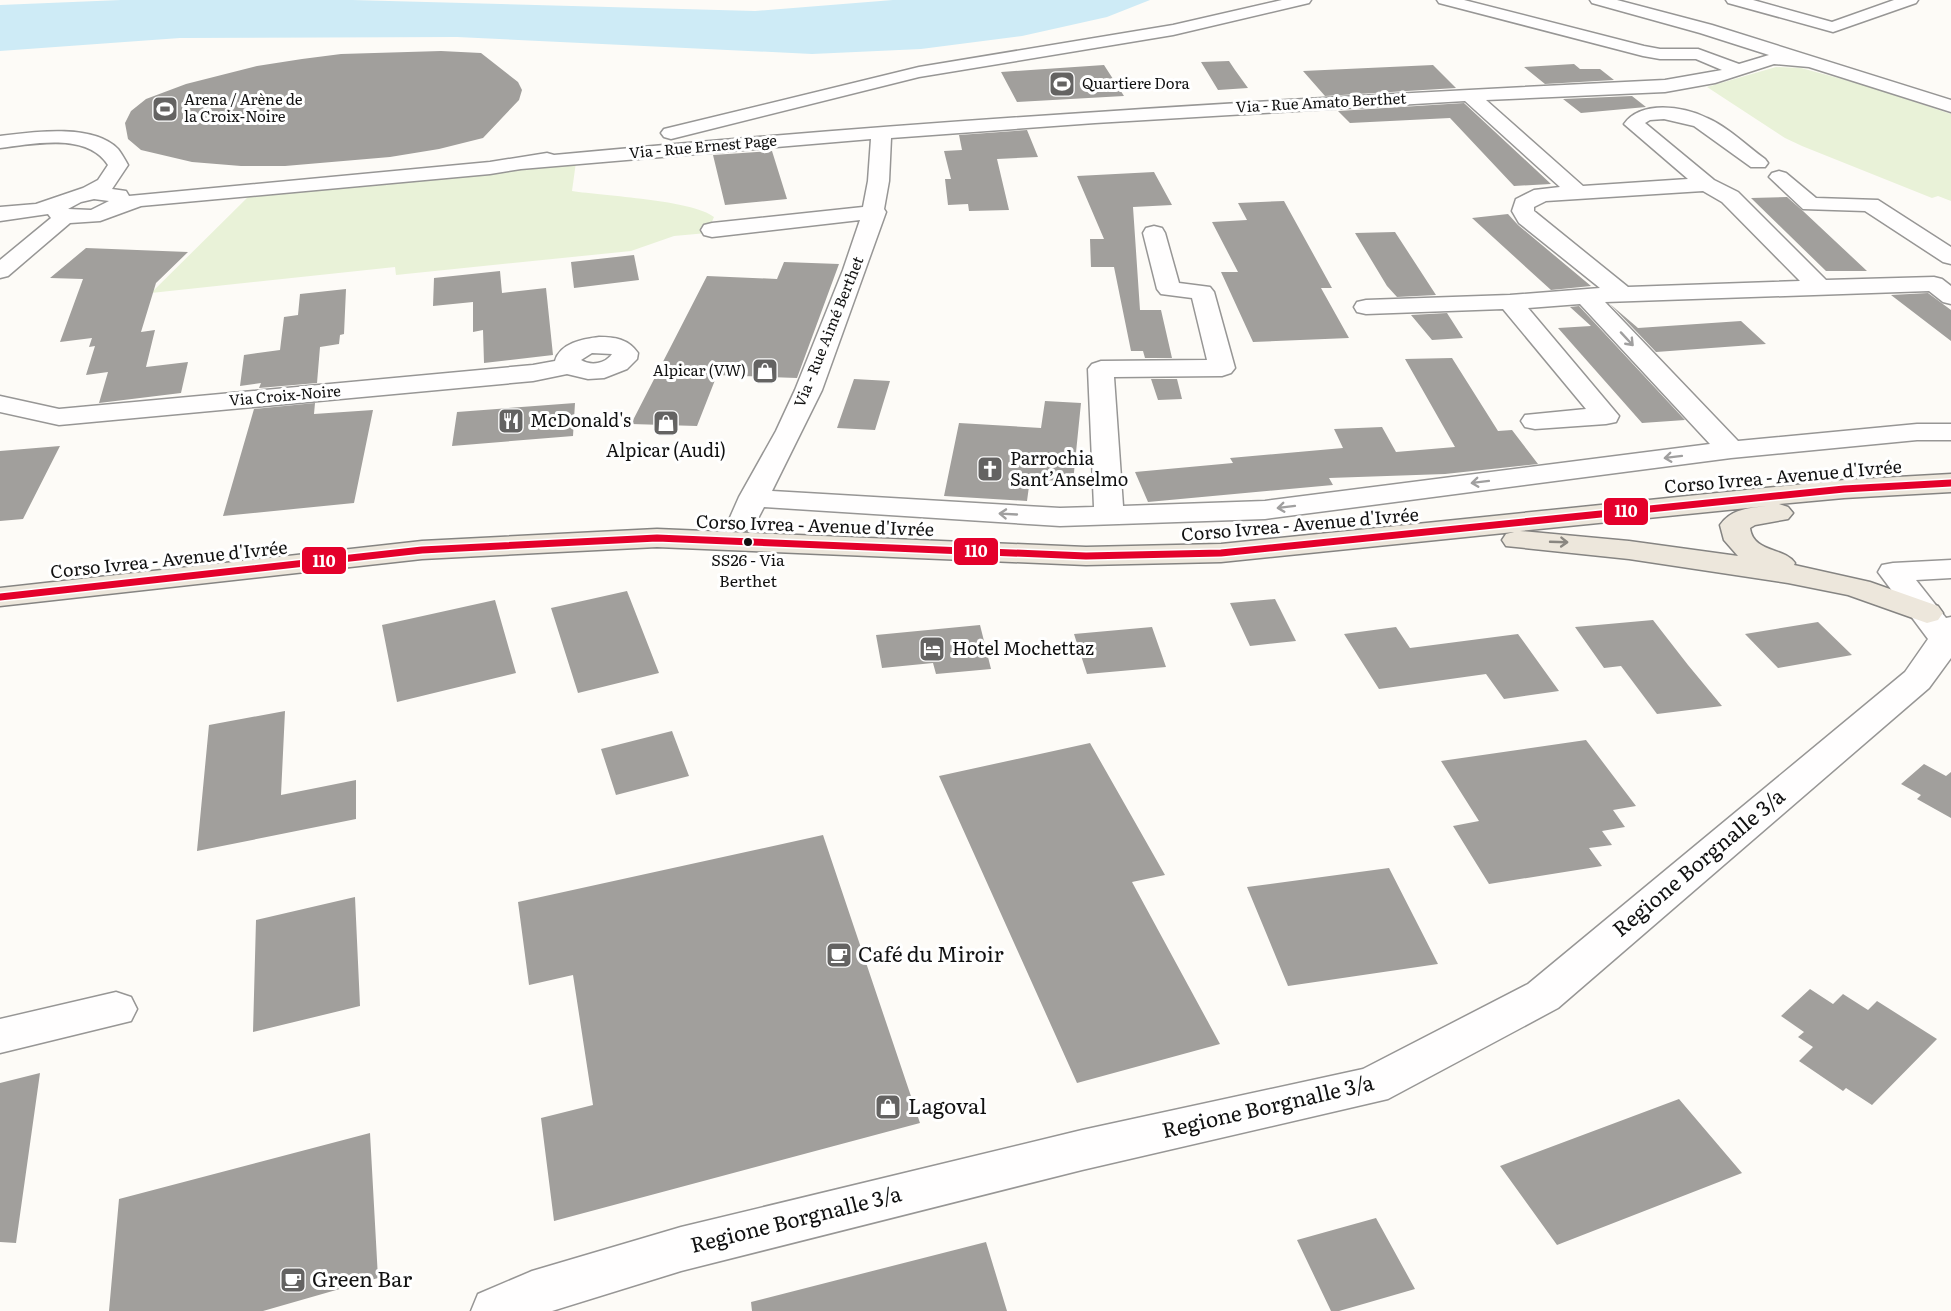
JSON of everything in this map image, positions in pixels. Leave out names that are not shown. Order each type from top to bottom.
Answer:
[{"type":"main road","name":"Corso Ivrea - Avenue d'Ivrée","points":[[0,578],[426,533],[748,510],[1092,537],[1220,535],[1835,470],[1951,462]]},
{"type":"main road","points":[[0,597],[422,550],[542,542],[657,538],[1150,556],[1221,554],[1844,489],[1951,483]]},
{"type":"main road","points":[[1832,574],[1776,562],[1751,552],[1738,539],[1736,525],[1747,517],[1763,514],[1951,497]]},
{"type":"main road","points":[[1353,541],[1509,540],[1578,543],[1669,554],[1875,591],[1940,627]]},
{"type":"main road","points":[[1776,572],[1832,574],[1893,572]]},
{"type":"street","points":[[0,214],[64,211],[113,196],[139,200],[525,164],[674,132],[919,72],[1173,30],[1303,0]]},
{"type":"street","points":[[1445,0],[1643,51],[1660,54],[1698,54],[1738,70]]},
{"type":"street","points":[[1598,0],[1706,29],[1951,106]]},
{"type":"street","points":[[1734,0],[1833,27],[1910,0]]},
{"type":"street","points":[[1742,41],[1756,52],[1758,63]]},
{"type":"street","points":[[1758,63],[1773,59],[1808,62]]},
{"type":"street","points":[[1758,63],[1803,65],[1834,74],[1851,76]]},
{"type":"street","name":"Via - Rue Amato Berthet","points":[[881,132],[1196,110],[1665,86],[1715,78],[1758,63]]},
{"type":"street","points":[[1469,95],[1577,192]]},
{"type":"street","points":[[1758,163],[1701,122],[1691,118],[1657,114],[1635,120],[1634,124],[1707,184],[1730,197],[1818,286]]},
{"type":"street","name":"Via - Rue Ernest Page","points":[[525,164],[881,132]]},
{"type":"street","name":"Via - Rue Aimé Berthet","points":[[748,510],[804,401],[875,212],[882,159],[881,132]]},
{"type":"street","points":[[0,142],[61,138],[93,143],[109,152],[118,165],[113,196]]},
{"type":"street","points":[[1779,177],[1811,204],[1870,205],[1951,257]]},
{"type":"street","points":[[1622,294],[1527,218],[1523,211],[1524,204],[1542,195],[1707,184]]},
{"type":"street","points":[[0,271],[64,211]]},
{"type":"street","points":[[712,230],[875,212]]},
{"type":"street","points":[[1109,516],[1101,369],[1222,368],[1202,292],[1169,289],[1154,232]]},
{"type":"street","points":[[1942,290],[1911,266],[1951,264]]},
{"type":"street","points":[[1366,307],[1818,286],[1942,290]]},
{"type":"street","points":[[1586,296],[1731,450]]},
{"type":"street","points":[[1510,302],[1606,416],[1535,421]]},
{"type":"street","name":"Via Croix-Noire","points":[[3,407],[59,417],[533,373],[571,365]]},
{"type":"street","points":[[748,510],[782,501],[1060,517],[1265,510],[1731,450],[1917,432],[1951,432]]},
{"type":"street","points":[[1893,572],[1940,627]]},
{"type":"street","points":[[1893,572],[1946,576]]},
{"type":"street","name":"Regione Borgnalle 3/a","points":[[496,1311],[532,1294],[681,1249],[1082,1150],[1372,1086],[1543,996],[1917,680],[1940,627]]},
{"type":"street","points":[[0,1036],[116,1009]]},
{"type":"green space","points":[[1776,67],[1801,68],[1864,85],[1951,114],[1951,201],[1938,196],[1932,198],[1802,146],[1785,138],[1707,87]]},
{"type":"green space","points":[[576,162],[572,191],[687,206],[714,217],[707,233],[674,236],[631,251],[396,275],[395,267],[151,293],[249,196]]},
{"type":"water","points":[[121,0],[352,0],[755,11],[893,0],[1150,0],[1107,17],[1022,36],[921,49],[812,54],[457,37],[180,38],[0,51],[0,5]]},
{"type":"building","points":[[441,51],[481,53],[518,82],[522,90],[519,100],[483,138],[439,149],[390,157],[285,166],[241,166],[192,162],[141,150],[128,139],[125,123],[131,111],[146,99],[186,84],[257,66],[302,59],[341,54]]},
{"type":"building","points":[[1229,61],[1248,88],[1218,90],[1201,62]]},
{"type":"building","points":[[1574,64],[1580,69],[1600,69],[1614,80],[1545,84],[1524,67]]},
{"type":"building","name":"Quartiere Dora","points":[[1104,65],[1124,96],[1017,102],[1001,72]]},
{"type":"building","points":[[1433,65],[1456,88],[1325,96],[1303,71]]},
{"type":"building","points":[[1632,96],[1646,107],[1581,113],[1563,99]]},
{"type":"building","points":[[1464,103],[1551,184],[1514,186],[1450,118],[1350,123],[1338,111]]},
{"type":"building","points":[[1027,130],[1038,157],[997,159],[1009,210],[969,211],[968,204],[948,205],[945,179],[951,179],[944,151],[962,150],[959,135]]},
{"type":"building","points":[[772,151],[787,199],[725,205],[713,155]]},
{"type":"building","points":[[1154,172],[1172,205],[1133,207],[1140,310],[1161,310],[1172,358],[1145,358],[1143,351],[1131,351],[1114,267],[1091,267],[1090,239],[1104,239],[1077,176]]},
{"type":"building","points":[[1787,197],[1867,271],[1826,271],[1751,198]]},
{"type":"building","points":[[1284,201],[1332,288],[1321,288],[1349,338],[1253,342],[1221,272],[1238,272],[1212,222],[1247,220],[1238,203]]},
{"type":"building","points":[[1508,214],[1591,286],[1551,290],[1472,218]]},
{"type":"building","points":[[1395,232],[1436,295],[1397,297],[1387,286],[1355,233]]},
{"type":"building","points":[[86,248],[188,252],[156,283],[141,332],[155,330],[146,367],[188,362],[181,393],[99,403],[108,372],[86,375],[95,346],[89,347],[92,338],[60,342],[83,279],[50,278]]},
{"type":"building","points":[[634,255],[639,280],[574,288],[571,262]]},
{"type":"building","points":[[784,262],[839,264],[797,378],[717,375],[697,426],[631,424],[707,276],[777,279]]},
{"type":"building","points":[[500,271],[502,293],[546,288],[553,355],[484,363],[483,330],[473,332],[473,302],[433,306],[434,278]]},
{"type":"building","points":[[346,289],[344,334],[340,335],[339,344],[320,347],[317,383],[259,388],[261,383],[240,386],[244,355],[280,350],[284,317],[298,315],[300,294]]},
{"type":"building","points":[[1928,293],[1951,310],[1951,341],[1891,295]]},
{"type":"building","points":[[1610,304],[1638,328],[1741,321],[1766,344],[1656,352]]},
{"type":"building","points":[[1579,306],[1685,420],[1642,423],[1558,328],[1591,326],[1570,307]]},
{"type":"building","points":[[1447,313],[1463,338],[1432,340],[1411,315]]},
{"type":"building","points":[[1452,358],[1498,431],[1512,430],[1538,464],[1445,474],[1329,478],[1333,485],[1148,502],[1135,472],[1233,463],[1230,458],[1343,448],[1334,429],[1382,427],[1396,452],[1455,447],[1405,359]]},
{"type":"building","points":[[854,379],[890,381],[875,430],[837,428]]},
{"type":"building","points":[[1151,379],[1177,379],[1182,399],[1158,400]]},
{"type":"building","name":"Parrochia Sant’Anselmo","points":[[1045,401],[1081,403],[1073,482],[1030,479],[1027,501],[944,496],[959,423],[1041,428]]},
{"type":"building","points":[[315,403],[314,414],[373,410],[354,503],[223,516],[254,409]]},
{"type":"building","points":[[575,403],[573,436],[452,446],[457,412]]},
{"type":"building","points":[[60,446],[23,519],[0,521],[0,451]]},
{"type":"building","points":[[627,591],[659,673],[578,693],[551,608]]},
{"type":"building","points":[[1275,599],[1296,641],[1250,646],[1230,603]]},
{"type":"building","points":[[495,600],[516,673],[397,702],[382,625]]},
{"type":"building","points":[[1653,620],[1722,706],[1657,714],[1621,666],[1604,668],[1575,627]]},
{"type":"building","points":[[1818,622],[1852,655],[1778,668],[1745,634]]},
{"type":"building","name":"Hotel Mochettaz","points":[[980,625],[991,669],[936,674],[933,663],[882,668],[876,635]]},
{"type":"building","points":[[1152,627],[1166,667],[1087,674],[1074,634]]},
{"type":"building","points":[[1396,627],[1410,648],[1518,634],[1559,691],[1504,699],[1486,674],[1379,689],[1344,634]]},
{"type":"building","points":[[285,711],[281,795],[356,780],[356,819],[197,851],[209,725]]},
{"type":"building","points":[[672,731],[689,776],[616,795],[601,749]]},
{"type":"building","points":[[1586,740],[1636,806],[1613,810],[1625,827],[1602,831],[1612,845],[1589,848],[1602,866],[1489,884],[1453,826],[1479,821],[1441,761]]},
{"type":"building","points":[[1090,743],[1165,875],[1132,882],[1220,1044],[1077,1083],[939,776]]},
{"type":"building","points":[[1924,764],[1946,776],[1951,772],[1951,818],[1917,799],[1921,795],[1901,784]]},
{"type":"building","points":[[823,835],[920,1123],[554,1221],[541,1118],[593,1105],[573,975],[529,985],[518,902]]},
{"type":"building","points":[[1389,868],[1438,964],[1288,986],[1247,887]]},
{"type":"building","points":[[355,897],[360,1006],[253,1032],[256,920]]},
{"type":"building","points":[[1810,989],[1833,1004],[1843,994],[1868,1010],[1877,1001],[1937,1039],[1872,1105],[1846,1088],[1843,1091],[1799,1061],[1813,1047],[1798,1037],[1804,1032],[1781,1016]]},
{"type":"building","points":[[40,1073],[16,1243],[0,1242],[0,1083]]},
{"type":"building","points":[[1679,1099],[1742,1173],[1557,1245],[1500,1166]]},
{"type":"building","points":[[370,1133],[378,1278],[263,1311],[109,1311],[119,1199]]},
{"type":"building","points":[[1376,1218],[1415,1289],[1339,1311],[1331,1311],[1297,1240]]},
{"type":"building","points":[[986,1242],[1007,1311],[752,1311],[751,1302]]},
{"type":"transit line","name":"110","points":[[0,597],[422,550],[657,538],[1086,556],[1221,553],[1844,489],[1951,483]]},
{"type":"place","name":"Quartiere Dora","points":[[1062,84]]},
{"type":"place","name":"Arena / Arène de la Croix-Noire","points":[[165,109]]},
{"type":"place","name":"Alpicar (VW)","points":[[765,371]]},
{"type":"place","name":"McDonald's","points":[[511,421]]},
{"type":"place","name":"Alpicar (Audi)","points":[[666,423]]},
{"type":"place","name":"Parrochia Sant’Anselmo","points":[[990,469]]},
{"type":"place","name":"SS26 - Via Berthet","points":[[748,542]]},
{"type":"place","name":"Hotel Mochettaz","points":[[932,649]]},
{"type":"place","name":"Café du Miroir","points":[[839,955]]},
{"type":"place","name":"Lagoval","points":[[888,1107]]},
{"type":"place","name":"Green Bar","points":[[293,1280]]}]
